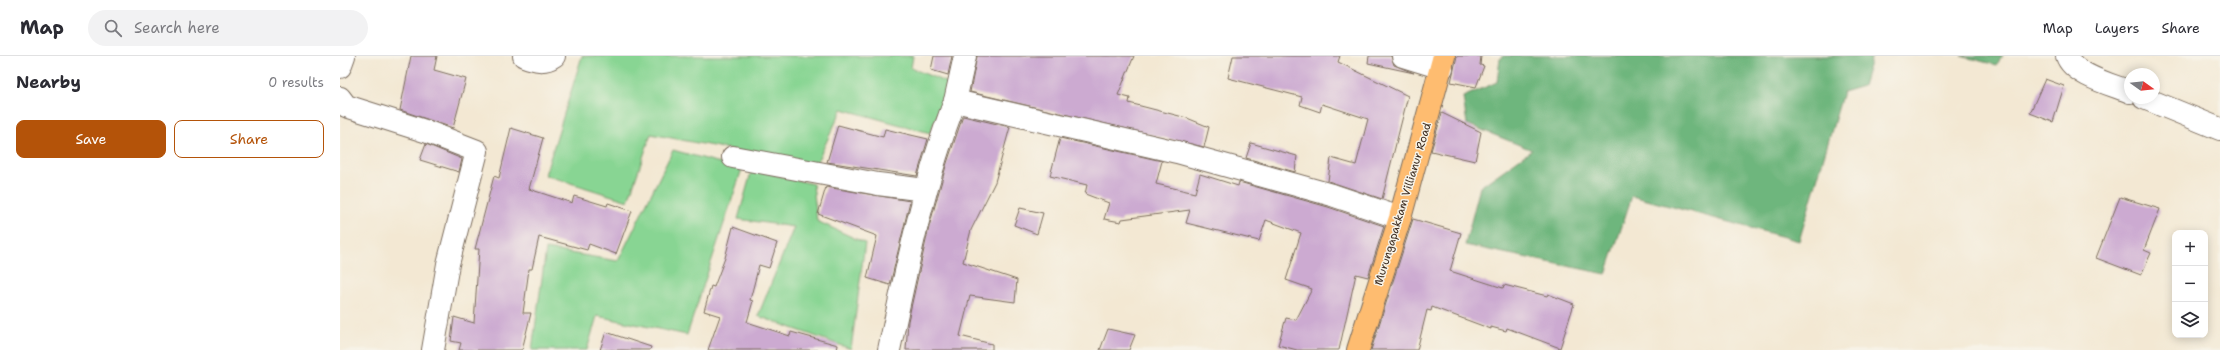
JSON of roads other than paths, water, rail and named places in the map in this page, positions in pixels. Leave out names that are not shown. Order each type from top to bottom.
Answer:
[{"type":"main road","name":"Murungapakkam Villianur Road","points":[[1358,350],[1400,218],[1443,62]]},
{"type":"street","points":[[340,67],[344,56]]},
{"type":"street","points":[[524,56],[538,61],[549,59],[554,56]]},
{"type":"street","points":[[889,350],[925,190],[940,141],[956,101],[965,56]]},
{"type":"street","points":[[1403,56],[1443,62]]},
{"type":"street","points":[[2067,56],[2068,62],[2080,72],[2124,90]]},
{"type":"street","points":[[340,98],[346,106],[428,132],[477,151],[448,264],[433,350]]},
{"type":"street","points":[[956,101],[1177,152],[1332,195],[1400,218]]},
{"type":"street","points":[[2159,104],[2220,129]]},
{"type":"street","points":[[733,157],[878,184],[925,190]]}]
